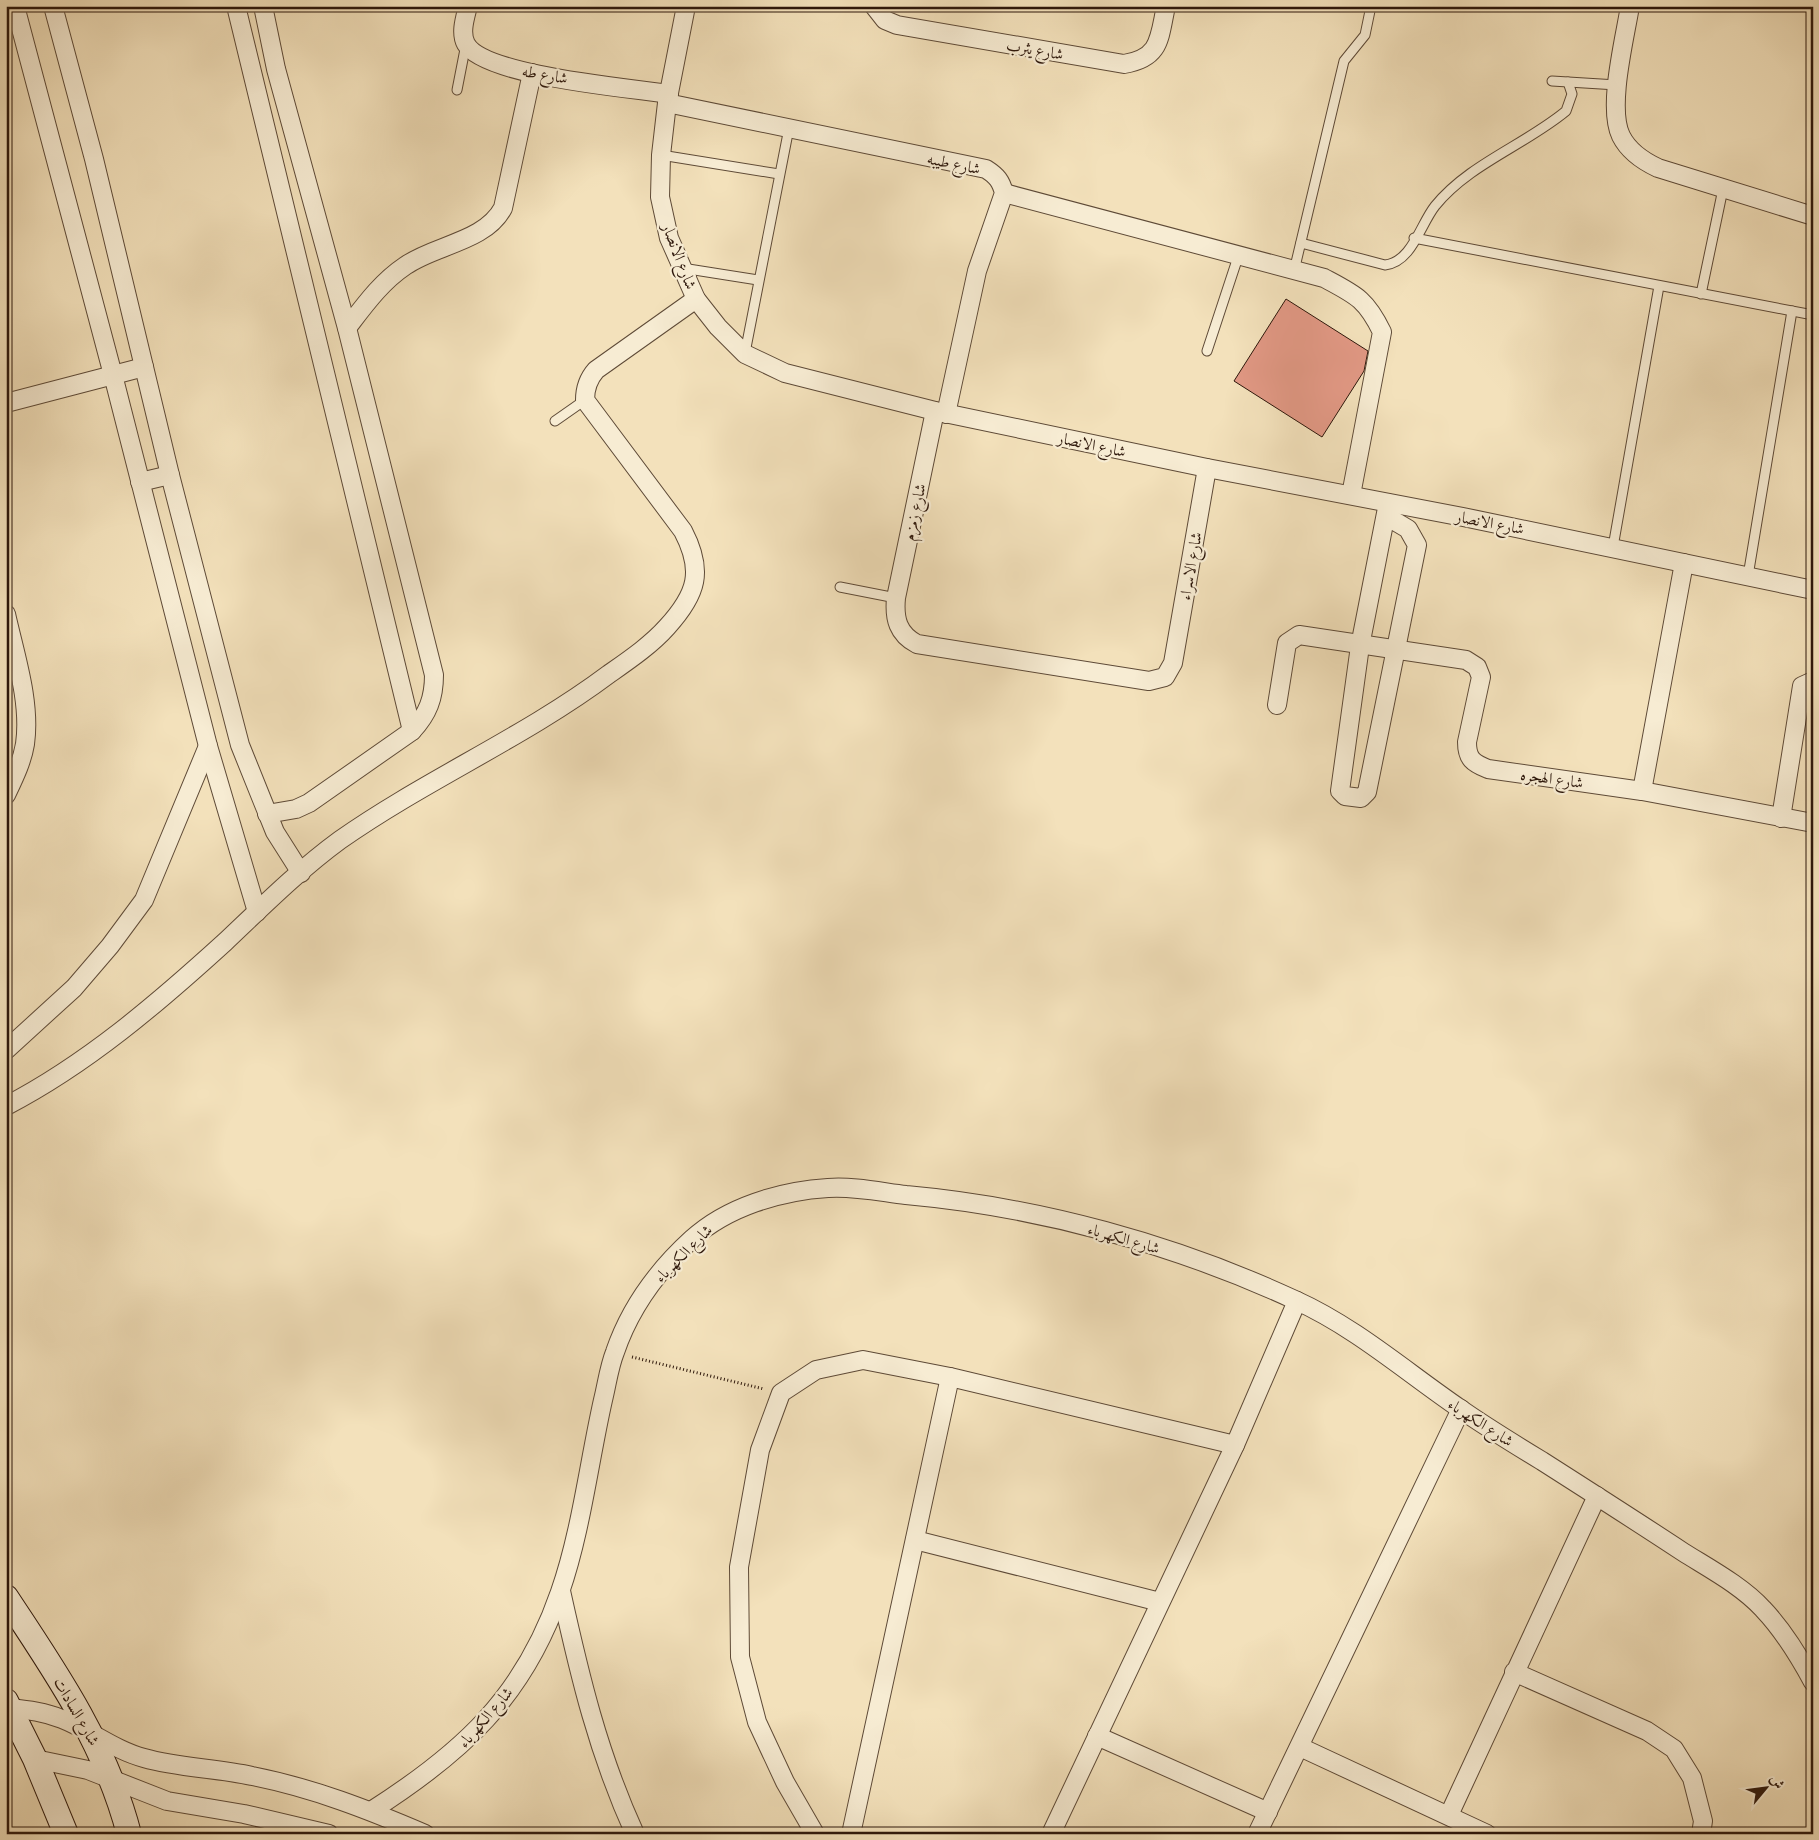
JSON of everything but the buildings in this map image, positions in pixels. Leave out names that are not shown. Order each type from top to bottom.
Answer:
[{"type":"main road","name":"شارع السادات","points":[[6,1597],[93,1736],[112,1780],[129,1834]]},
{"type":"main road","points":[[8,1705],[35,1759],[66,1834]]},
{"type":"street","points":[[14,6],[114,375],[208,746],[257,912]]},
{"type":"street","points":[[53,6],[94,159],[170,475],[240,745],[267,814],[301,873]]},
{"type":"street","points":[[236,6],[412,731]]},
{"type":"street","points":[[263,6],[276,69],[347,328],[434,675],[434,691],[430,706],[423,720],[412,731],[309,803],[296,809],[267,814]]},
{"type":"street","points":[[466,43],[463,29],[468,6]]},
{"type":"street","name":"شارع الانصار","points":[[686,6],[668,99],[661,155],[660,197],[669,238],[680,268],[696,299],[718,327],[745,354],[786,373],[940,412],[1208,468],[1351,495],[1387,510],[1613,547],[1813,590]]},
{"type":"street","name":"شارع يثرب","points":[[874,6],[885,20],[897,25],[1124,64],[1141,61],[1150,54],[1159,42],[1166,6]]},
{"type":"street","points":[[1630,6],[1617,86],[1616,118],[1621,136],[1641,160],[1658,168],[1813,216]]},
{"type":"street","name":"شارع طه","points":[[466,43],[475,54],[490,62],[532,73],[668,99]]},
{"type":"street","points":[[347,328],[373,296],[405,266],[487,227],[499,215],[503,208],[532,73]]},
{"type":"street","name":"شارع طيبه","points":[[668,99],[788,128],[986,169],[1002,183],[1004,193]]},
{"type":"street","points":[[940,412],[977,271],[1004,193],[1238,257],[1324,278],[1352,292],[1371,310],[1382,332],[1351,495]]},
{"type":"street","points":[[6,1106],[49,1082],[94,1052],[198,966],[301,873],[340,841],[410,796],[550,715],[591,688],[667,628],[685,603],[694,584],[697,566],[693,551],[683,532],[585,400],[587,383],[596,370],[696,299]]},
{"type":"street","points":[[6,403],[144,367]]},
{"type":"street","name":"شارع زمزم","points":[[895,606],[940,412]]},
{"type":"street","name":"شارع الاسراء","points":[[895,606],[899,629],[907,639],[917,644],[1149,681],[1165,676],[1173,663],[1208,468]]},
{"type":"street","points":[[140,482],[170,475]]},
{"type":"street","points":[[1387,510],[1408,529],[1417,545],[1367,792],[1361,798],[1345,796],[1340,791],[1360,646],[1387,510]]},
{"type":"street","points":[[1642,791],[1684,563]]},
{"type":"street","points":[[6,614],[25,701],[25,734],[20,766],[6,795]]},
{"type":"street","name":"شارع الهجره","points":[[1277,705],[1287,643],[1299,635],[1360,646],[1396,648],[1466,660],[1477,667],[1481,677],[1467,742],[1467,753],[1476,764],[1488,769],[1642,791],[1813,823]]},
{"type":"street","points":[[1780,818],[1802,686],[1813,681]]},
{"type":"street","points":[[8,1045],[74,988],[110,946],[144,900],[208,746]]},
{"type":"street","name":"شارع الكهرباء","points":[[371,1811],[414,1784],[455,1751],[505,1700],[530,1658],[561,1591],[614,1353],[632,1313],[660,1270],[696,1236],[722,1216],[772,1198],[830,1188],[946,1198],[1026,1212],[1107,1232],[1196,1259],[1297,1301],[1344,1327],[1392,1358],[1461,1410],[1718,1574],[1761,1606],[1796,1650],[1813,1682]]},
{"type":"street","points":[[1051,1834],[1235,1445],[1297,1301]]},
{"type":"street","points":[[815,1834],[785,1782],[757,1722],[740,1657],[739,1567],[760,1450],[781,1394],[816,1370],[863,1360],[950,1377],[1235,1445]]},
{"type":"street","points":[[851,1834],[950,1377]]},
{"type":"street","points":[[1257,1834],[1461,1410]]},
{"type":"street","points":[[1449,1815],[1596,1496]]},
{"type":"street","points":[[915,1540],[1160,1602]]},
{"type":"street","name":"شارع الكهرباء","points":[[561,1591],[583,1693],[613,1786],[634,1834]]},
{"type":"street","points":[[1514,1672],[1647,1731],[1674,1749],[1692,1778],[1703,1821],[1700,1834]]},
{"type":"street","points":[[8,1705],[62,1719],[118,1749],[143,1758],[276,1781],[332,1797],[425,1834]]},
{"type":"street","points":[[1097,1736],[1268,1812]]},
{"type":"street","points":[[1300,1747],[1487,1834]]},
{"type":"street","points":[[35,1759],[79,1768],[167,1801],[244,1814],[329,1834]]},
{"type":"lane","points":[[1294,271],[1344,61],[1365,35],[1371,6]]},
{"type":"lane","points":[[457,90],[466,43]]},
{"type":"lane","points":[[1552,81],[1617,86]]},
{"type":"lane","points":[[1300,243],[1385,266],[1398,261],[1411,247],[1414,238],[1435,206],[1458,182],[1566,111],[1572,94],[1568,82]]},
{"type":"lane","points":[[745,354],[788,128]]},
{"type":"lane","points":[[661,155],[779,174]]},
{"type":"lane","points":[[1701,294],[1723,189]]},
{"type":"lane","points":[[1414,238],[1813,315]]},
{"type":"lane","points":[[1207,351],[1238,257]]},
{"type":"lane","points":[[680,268],[758,280]]},
{"type":"lane","points":[[1613,547],[1660,286]]},
{"type":"lane","points":[[1748,576],[1792,311]]},
{"type":"lane","points":[[555,421],[585,400]]},
{"type":"lane","points":[[840,587],[895,606]]},
{"type":"path","points":[[614,1353],[781,1394]]}]
